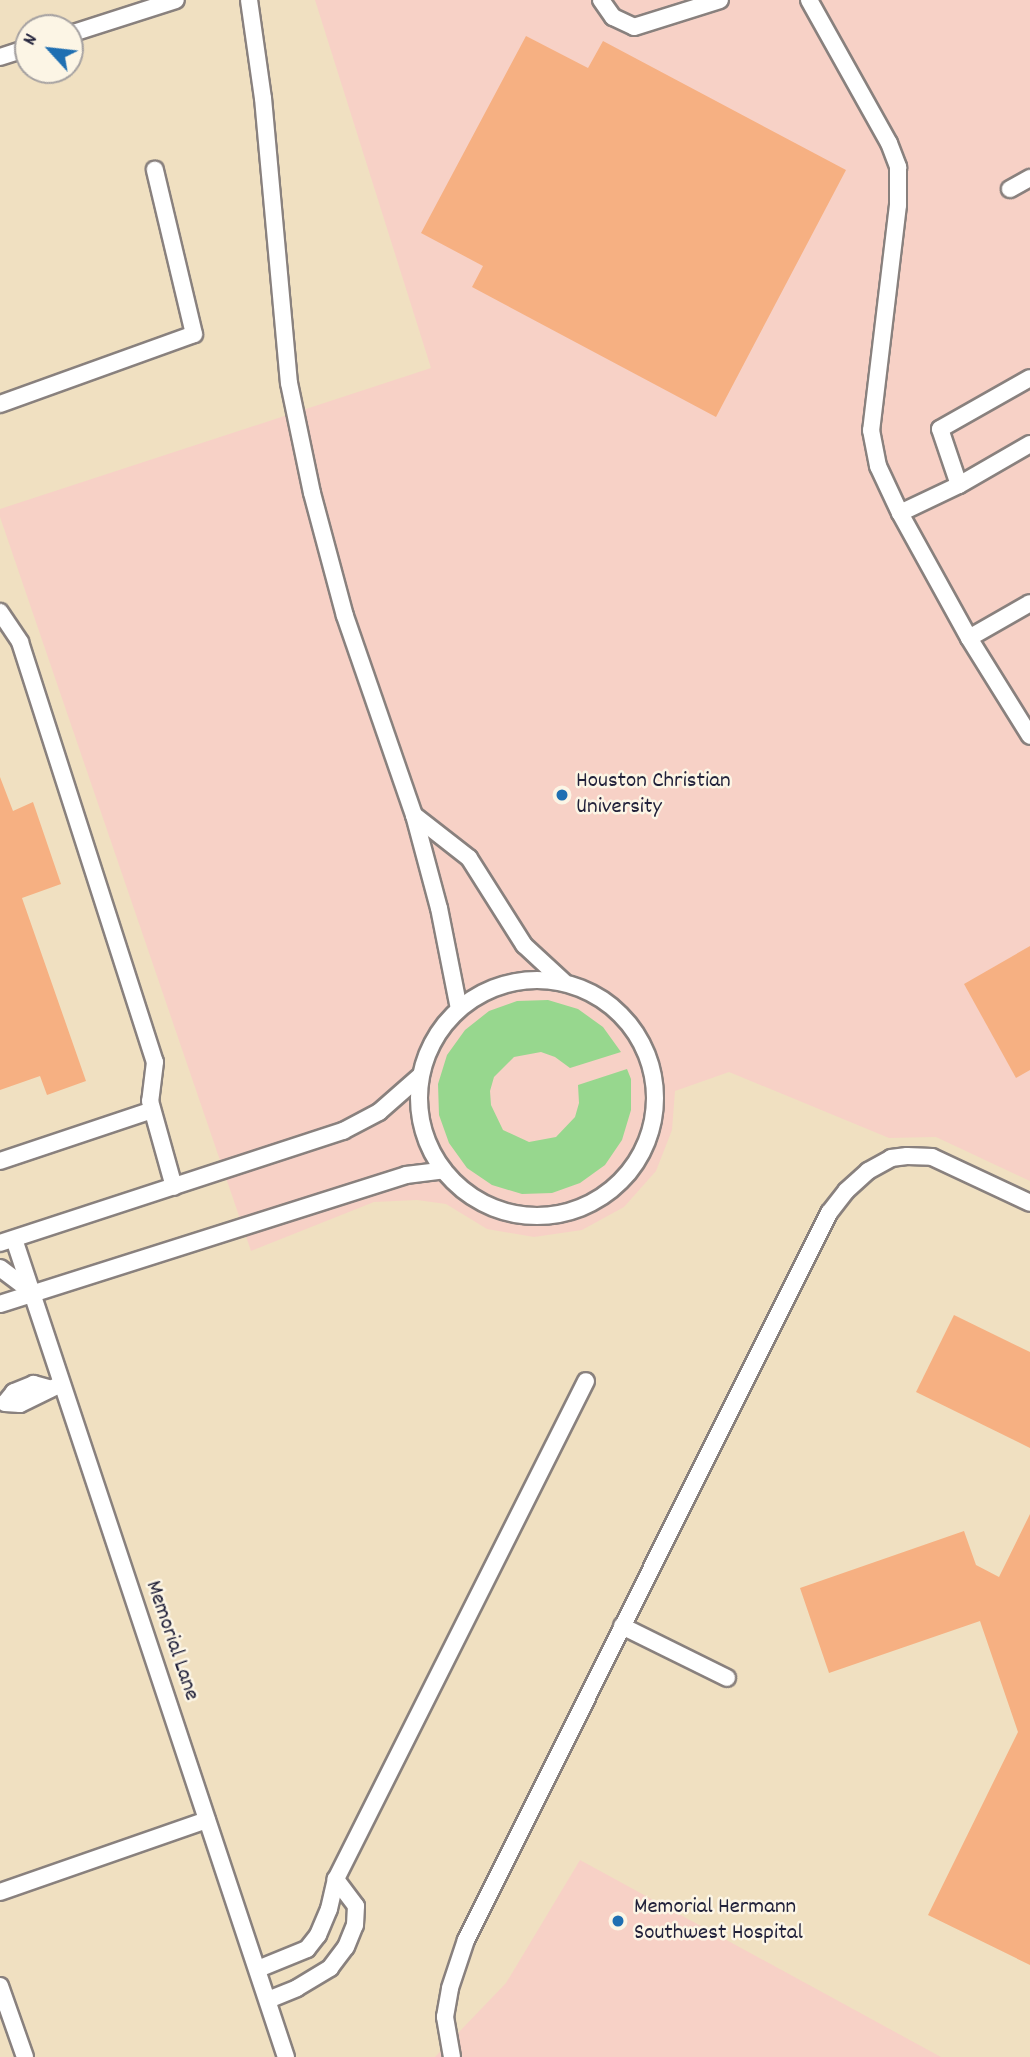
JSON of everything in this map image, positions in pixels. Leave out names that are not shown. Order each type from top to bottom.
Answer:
[{"type":"lane","points":[[84,30],[176,0]]},
{"type":"lane","points":[[249,0],[263,98],[291,396],[312,493],[345,616],[414,815],[439,908],[459,1009]]},
{"type":"lane","points":[[601,0],[613,18],[634,27],[720,0]]},
{"type":"lane","points":[[809,0],[889,143],[898,167],[898,205],[872,430],[878,466],[900,513],[969,638],[1030,736]]},
{"type":"lane","points":[[0,404],[194,334],[155,170]]},
{"type":"lane","points":[[1010,189],[1030,178]]},
{"type":"lane","points":[[959,485],[940,429],[1030,378]]},
{"type":"lane","points":[[900,513],[959,485],[1030,444]]},
{"type":"lane","points":[[969,638],[1030,603]]},
{"type":"lane","points":[[0,612],[20,642],[155,1062],[150,1101],[174,1187]]},
{"type":"lane","points":[[414,815],[469,859],[524,945],[564,982]]},
{"type":"lane","points":[[527,979],[564,982],[599,996],[628,1020],[647,1052],[656,1088],[653,1126],[639,1160],[612,1191],[576,1211],[535,1218],[495,1210],[459,1189],[433,1157],[420,1118],[421,1076],[435,1038],[459,1009],[491,989],[527,979]]},
{"type":"lane","points":[[7,1241],[343,1130],[379,1112],[421,1076]]},
{"type":"lane","points":[[0,1161],[152,1110]]},
{"type":"lane","points":[[452,2057],[445,2017],[450,1988],[466,1940],[830,1213],[846,1191],[868,1171],[891,1158],[932,1157],[1030,1203]]},
{"type":"lane","points":[[0,1304],[406,1175],[444,1170]]},
{"type":"lane","name":"Memorial Lane","points":[[7,1241],[32,1292],[55,1386],[208,1820],[286,2057]]},
{"type":"lane","points":[[0,1268],[32,1292]]},
{"type":"lane","points":[[258,1969],[307,1949],[318,1935],[329,1909],[336,1879],[586,1381]]},
{"type":"lane","points":[[2,1404],[14,1392],[34,1384],[55,1386]]},
{"type":"lane","points":[[622,1626],[727,1678]]},
{"type":"lane","points":[[0,1892],[208,1820]]},
{"type":"lane","points":[[268,2000],[297,1988],[330,1968],[346,1947],[355,1925],[356,1906],[336,1879]]},
{"type":"lane","points":[[0,1986],[24,2057]]},
{"type":"shaded area","name":"Houston Christian University","points":[[315,0],[1030,0],[1030,1181],[936,1137],[889,1138],[729,1072],[675,1091],[672,1130],[656,1171],[624,1207],[582,1230],[534,1237],[487,1229],[446,1204],[417,1200],[374,1202],[251,1251],[0,517],[0,509],[431,368]]},
{"type":"shaded area","name":"Memorial Hermann Southwest Hospital","points":[[580,1860],[941,2057],[435,2057],[506,1983]]},
{"type":"green space","points":[[548,1000],[578,1009],[603,1027],[621,1052],[570,1068],[555,1057],[541,1052],[514,1057],[494,1077],[490,1091],[491,1105],[503,1130],[529,1142],[556,1137],[575,1117],[579,1103],[578,1085],[627,1069],[631,1079],[631,1110],[622,1140],[605,1165],[580,1183],[552,1193],[522,1194],[492,1185],[467,1168],[449,1143],[439,1115],[438,1084],[447,1055],[465,1030],[489,1011],[517,1001]]},
{"type":"building","points":[[526,36],[588,68],[603,41],[846,170],[716,417],[472,287],[483,266],[421,233]]},
{"type":"building","points":[[0,777],[13,811],[33,802],[61,884],[22,898],[86,1081],[47,1095],[40,1076],[0,1090]]},
{"type":"building","points":[[1030,946],[1030,1070],[1016,1078],[964,984]]},
{"type":"building","points":[[954,1315],[1030,1352],[1030,1448],[916,1392]]},
{"type":"building","points":[[1030,1514],[1030,1965],[928,1915],[1018,1732],[980,1621],[829,1673],[800,1588],[964,1531],[976,1565],[999,1577]]},
{"type":"place","name":"Houston Christian University","points":[[562,795]]},
{"type":"place","name":"Memorial Hermann Southwest Hospital","points":[[618,1921]]}]
